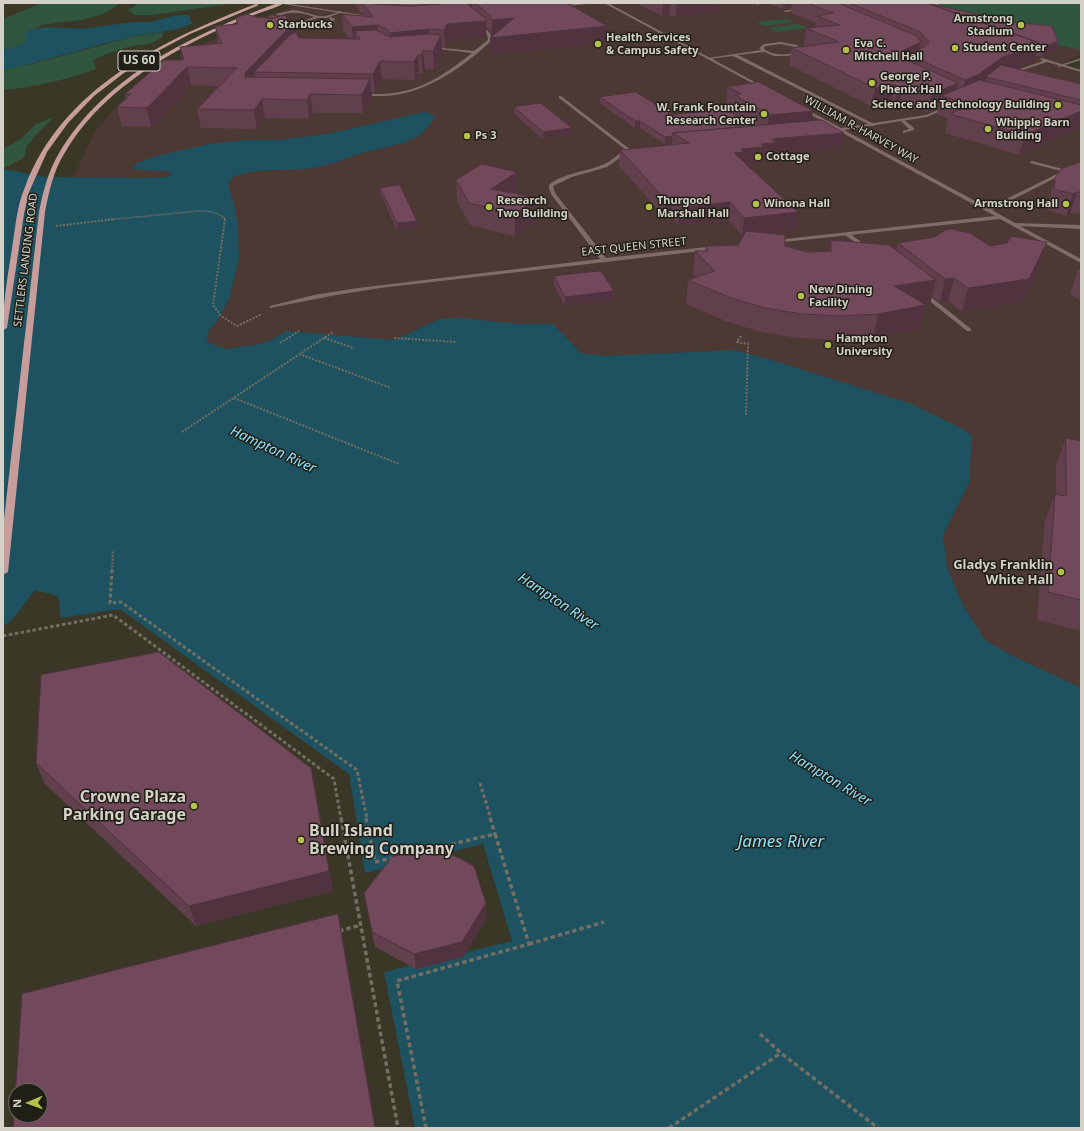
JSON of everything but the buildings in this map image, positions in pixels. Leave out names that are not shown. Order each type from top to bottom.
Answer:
[{"type":"main road","name":"SETTLERS LANDING ROAD","points":[[3,328],[22,205],[28,184],[42,156],[58,131],[79,107],[102,87],[128,68],[184,36],[263,3]]},
{"type":"main road","name":"SETTLERS LANDING ROAD","points":[[3,572],[42,212],[46,192],[61,155],[91,114],[122,86],[138,74],[195,40],[231,23],[281,3]]},
{"type":"street","points":[[278,3],[375,18]]},
{"type":"street","points":[[557,6],[593,3]]},
{"type":"street","points":[[606,3],[766,89]]},
{"type":"street","points":[[923,9],[942,3]]},
{"type":"street","points":[[785,11],[802,9]]},
{"type":"street","points":[[265,20],[291,11],[309,13],[316,17],[329,18],[340,12]]},
{"type":"street","points":[[281,31],[316,17]]},
{"type":"street","points":[[294,27],[320,25],[333,19],[329,18]]},
{"type":"street","points":[[354,94],[390,95],[414,90],[441,78],[490,40],[489,34],[474,21]]},
{"type":"street","points":[[710,58],[764,51],[786,55],[797,53],[801,50],[796,46],[775,43],[762,46],[761,50],[764,51]]},
{"type":"street","points":[[430,48],[476,52]]},
{"type":"street","points":[[734,55],[873,125]]},
{"type":"street","points":[[1038,58],[1059,66],[1081,71]]},
{"type":"street","points":[[1059,66],[1081,59]]},
{"type":"street","points":[[1005,76],[1046,61]]},
{"type":"street","points":[[560,97],[631,150],[620,154],[608,164],[564,178],[551,185],[553,193],[604,260]]},
{"type":"street","points":[[712,104],[733,117]]},
{"type":"street","points":[[827,132],[926,116],[948,107]]},
{"type":"street","name":"WILLIAM R. HARVEY WAY","points":[[801,108],[1081,261]]},
{"type":"street","points":[[902,120],[912,129],[905,132]]},
{"type":"street","points":[[1032,162],[1065,171]]},
{"type":"street","points":[[988,210],[1081,163]]},
{"type":"street","points":[[773,242],[1001,217]]},
{"type":"street","points":[[1014,224],[1079,226]]},
{"type":"street","points":[[847,234],[873,254]]},
{"type":"street","name":"EAST QUEEN STREET","points":[[272,307],[306,298],[359,289],[719,248]]},
{"type":"street","points":[[921,292],[969,330]]},
{"type":"path","points":[[754,3],[759,5]]},
{"type":"path","points":[[55,226],[190,211],[210,212],[223,216],[226,220],[213,305],[221,316],[237,326],[254,319],[272,307]]},
{"type":"path","points":[[280,343],[299,331]]},
{"type":"path","points":[[182,432],[333,332]]},
{"type":"path","points":[[741,336],[737,342],[748,344],[746,415]]},
{"type":"path","points":[[324,338],[354,348]]},
{"type":"path","points":[[394,338],[456,342]]},
{"type":"path","points":[[299,354],[391,388]]},
{"type":"path","points":[[234,398],[398,464]]},
{"type":"path","points":[[113,550],[110,603],[121,602],[357,770],[375,862],[398,857]]},
{"type":"path","points":[[3,636],[113,615],[334,779],[398,1128]]},
{"type":"path","points":[[480,783],[529,944]]},
{"type":"path","points":[[428,850],[495,834]]},
{"type":"path","points":[[426,1128],[397,981],[604,922]]},
{"type":"path","points":[[334,932],[361,925]]},
{"type":"path","points":[[760,1034],[781,1053],[878,1128]]},
{"type":"path","points":[[669,1128],[781,1053]]},
{"type":"shaded area","name":"Hampton University","points":[[303,3],[1081,3],[1081,55],[1058,65],[1081,70],[1081,688],[1009,654],[985,640],[963,605],[947,567],[943,535],[969,483],[837,381],[735,350],[604,356],[581,353],[553,324],[519,324],[462,318],[439,319],[395,340],[286,331],[269,341],[255,345],[226,349],[206,342],[209,330],[216,323],[230,297],[239,258],[238,226],[228,185],[233,177],[243,173],[287,169],[392,146],[417,136],[414,114],[332,133],[281,140],[246,140],[209,144],[158,170],[172,172],[168,177],[74,177],[94,133],[125,97],[199,46],[278,12]]},
{"type":"green space","points":[[42,3],[120,3],[102,14],[82,20],[41,25],[37,28],[29,30],[26,41],[19,46],[3,50],[3,19]]},
{"type":"green space","points":[[139,3],[236,3],[151,15],[135,15],[128,10]]},
{"type":"green space","name":"Armstrong Stadium","points":[[945,3],[1081,3],[1081,50],[1052,44],[936,7]]},
{"type":"green space","points":[[785,19],[795,22],[765,26],[756,22]]},
{"type":"green space","points":[[798,24],[808,28],[777,32],[768,28]]},
{"type":"green space","points":[[163,32],[163,36],[155,42],[121,49],[108,53],[92,61],[95,64],[96,69],[50,82],[3,90],[3,70],[40,62],[132,37]]},
{"type":"green space","points":[[54,117],[26,147],[25,157],[3,169],[3,149],[21,139],[36,124]]},
{"type":"water","points":[[178,15],[188,15],[191,17],[189,19],[193,23],[170,31],[139,35],[3,70],[3,50],[19,46],[26,41],[26,33],[29,30],[49,27],[82,29],[132,22],[150,22]]},
{"type":"water","name":"James River","points":[[424,112],[435,115],[430,124],[418,136],[403,143],[318,167],[253,172],[233,177],[228,185],[234,204],[238,226],[239,258],[230,297],[216,323],[209,330],[207,342],[226,349],[255,345],[269,341],[286,331],[395,340],[439,319],[462,318],[519,324],[553,324],[581,353],[604,356],[735,350],[909,403],[963,429],[972,436],[969,483],[943,535],[947,567],[963,605],[985,640],[1009,654],[1081,688],[1081,1128],[415,1128],[384,972],[512,941],[483,844],[365,873],[349,774],[120,609],[61,618],[58,596],[35,590],[12,620],[3,626],[3,169],[45,177],[168,177],[172,172],[132,169],[137,163],[157,156],[209,144],[246,140],[281,140],[332,133]]},
{"type":"place","name":"Starbucks","points":[[270,25]]},
{"type":"place","name":"Armstrong Stadium","points":[[1021,25]]},
{"type":"place","name":"Health Services & Campus Safety","points":[[598,44]]},
{"type":"place","name":"Student Center","points":[[955,48]]},
{"type":"place","name":"Eva C. Mitchell Hall","points":[[846,50]]},
{"type":"place","name":"George P. Phenix Hall","points":[[872,83]]},
{"type":"place","name":"Science and Technology Building","points":[[1058,105]]},
{"type":"place","name":"W. Frank Fountain Research Center","points":[[764,114]]},
{"type":"place","name":"Whipple Barn Building","points":[[988,129]]},
{"type":"place","name":"Ps 3","points":[[467,136]]},
{"type":"place","name":"Cottage","points":[[758,157]]},
{"type":"place","name":"Winona Hall","points":[[756,204]]},
{"type":"place","name":"Armstrong Hall","points":[[1066,204]]},
{"type":"place","name":"Research Two Building","points":[[489,207]]},
{"type":"place","name":"Thurgood Marshall Hall","points":[[649,207]]},
{"type":"place","name":"New Dining Facility","points":[[801,296]]},
{"type":"place","name":"Hampton University","points":[[828,345]]},
{"type":"place","name":"Gladys Franklin White Hall","points":[[1061,572]]},
{"type":"place","name":"Crowne Plaza Parking Garage","points":[[194,806]]},
{"type":"place","name":"Bull Island Brewing Company","points":[[301,840]]},
{"type":"water label","name":"Hampton River","points":[[273,450]]},
{"type":"water label","name":"Hampton River","points":[[558,602]]},
{"type":"water label","name":"Hampton River","points":[[830,779]]}]
